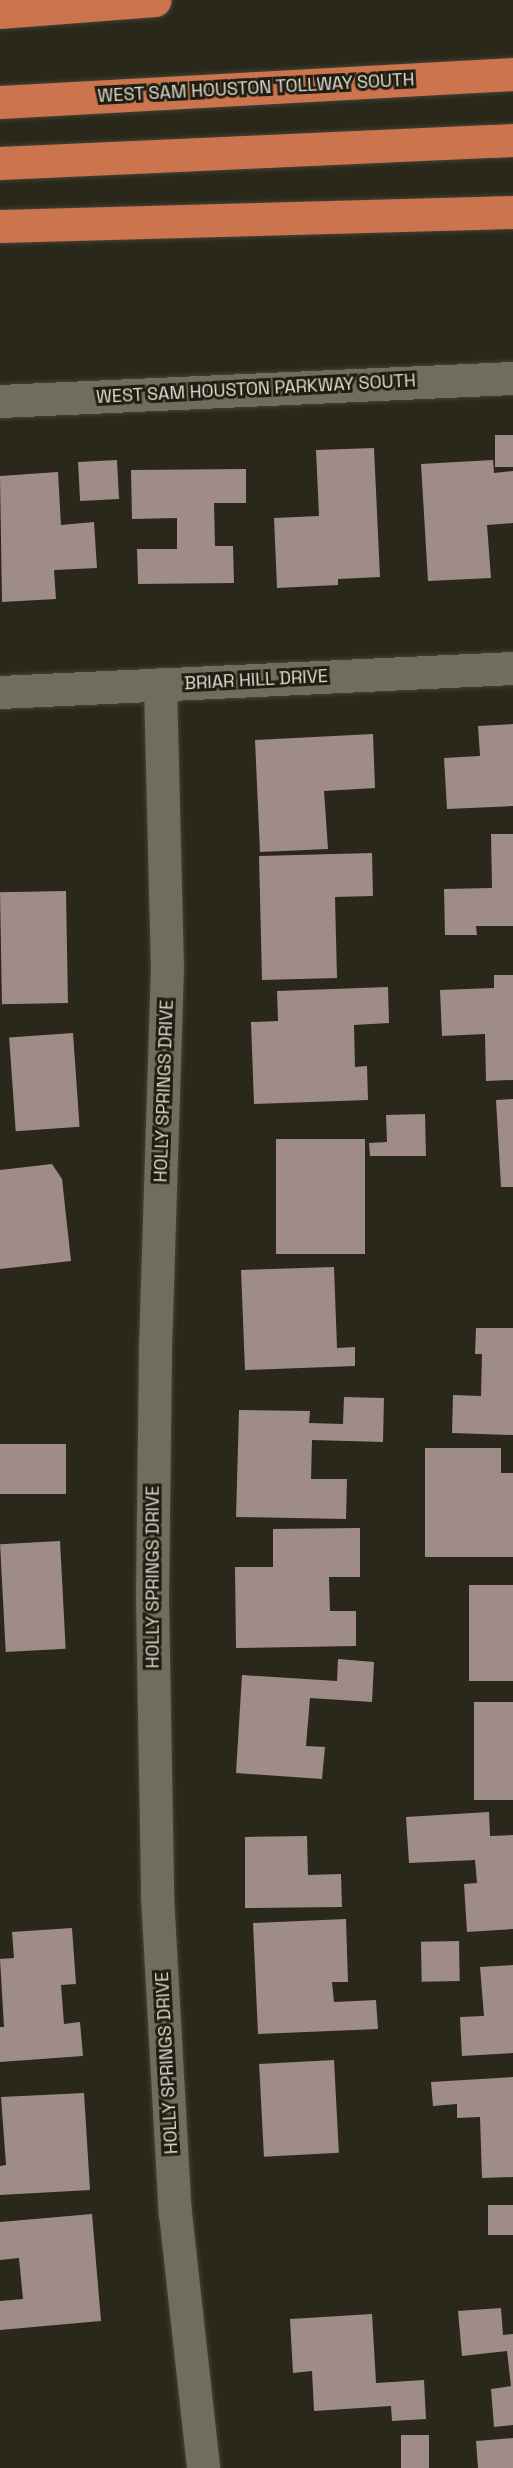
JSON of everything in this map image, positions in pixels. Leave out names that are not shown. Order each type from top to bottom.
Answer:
[{"type":"highway","points":[[0,12],[155,0]]},
{"type":"highway","name":"WEST SAM HOUSTON TOLLWAY SOUTH","points":[[0,102],[513,74]]},
{"type":"highway","points":[[0,163],[513,140]]},
{"type":"highway","points":[[0,180],[513,162]]},
{"type":"highway","points":[[0,226],[513,212]]},
{"type":"street","name":"WEST SAM HOUSTON PARKWAY SOUTH","points":[[0,401],[513,378]]},
{"type":"street","name":"BRIAR HILL DRIVE","points":[[0,692],[513,668]]},
{"type":"street","name":"HOLLY SPRINGS DRIVE","points":[[160,684],[167,966],[154,1375],[152,1598],[157,1884],[176,2213],[203,2468]]},
{"type":"building","points":[[495,435],[513,435],[513,467],[495,467]]},
{"type":"building","points":[[374,448],[380,577],[338,579],[338,585],[277,588],[274,518],[319,516],[316,450]]},
{"type":"building","points":[[117,460],[119,499],[80,501],[78,462]]},
{"type":"building","points":[[493,460],[494,473],[513,471],[513,523],[487,525],[491,578],[428,581],[421,464]]},
{"type":"building","points":[[246,469],[246,503],[214,503],[215,546],[233,546],[234,583],[138,584],[137,549],[177,549],[177,518],[132,519],[131,470]]},
{"type":"building","points":[[58,472],[61,525],[94,522],[97,568],[54,570],[56,599],[2,602],[0,476]]},
{"type":"building","points":[[513,724],[513,806],[447,809],[444,758],[480,756],[478,726]]},
{"type":"building","points":[[373,734],[375,788],[324,791],[328,849],[260,852],[255,740]]},
{"type":"building","points":[[491,834],[513,834],[513,926],[476,926],[477,935],[445,935],[444,889],[492,888]]},
{"type":"building","points":[[372,853],[373,896],[335,897],[337,978],[262,980],[259,856]]},
{"type":"building","points":[[66,891],[68,1003],[2,1004],[0,892]]},
{"type":"building","points":[[494,975],[513,975],[513,1080],[486,1081],[485,1034],[442,1036],[440,990],[494,988]]},
{"type":"building","points":[[388,987],[389,1023],[354,1025],[355,1067],[367,1066],[368,1100],[254,1104],[251,1022],[278,1021],[277,991]]},
{"type":"building","points":[[73,1033],[80,1127],[16,1131],[9,1037]]},
{"type":"building","points":[[513,1099],[513,1187],[501,1187],[496,1100]]},
{"type":"building","points":[[425,1114],[426,1156],[370,1156],[369,1143],[387,1142],[386,1115]]},
{"type":"building","points":[[276,1139],[365,1139],[365,1254],[276,1254]]},
{"type":"building","points":[[52,1164],[62,1179],[71,1261],[0,1269],[0,1170]]},
{"type":"building","points":[[334,1267],[337,1348],[355,1347],[355,1366],[245,1370],[241,1270]]},
{"type":"building","points":[[476,1328],[513,1328],[513,1435],[452,1433],[453,1395],[481,1396],[482,1354],[475,1354]]},
{"type":"building","points":[[344,1397],[384,1398],[383,1442],[312,1440],[311,1479],[347,1479],[346,1519],[236,1517],[239,1410],[310,1411],[309,1423],[343,1424]]},
{"type":"building","points":[[0,1444],[66,1444],[66,1494],[0,1494]]},
{"type":"building","points":[[425,1448],[501,1448],[501,1473],[513,1473],[513,1557],[425,1557]]},
{"type":"building","points":[[360,1528],[360,1577],[329,1577],[330,1611],[356,1611],[356,1646],[236,1648],[235,1567],[273,1567],[273,1529]]},
{"type":"building","points":[[60,1541],[66,1649],[6,1652],[0,1544]]},
{"type":"building","points":[[469,1585],[513,1585],[513,1681],[469,1681]]},
{"type":"building","points":[[338,1659],[374,1662],[372,1702],[310,1698],[306,1746],[325,1747],[322,1779],[236,1773],[242,1675],[337,1681]]},
{"type":"building","points":[[474,1702],[513,1702],[513,1800],[474,1800]]},
{"type":"building","points":[[489,1812],[490,1836],[513,1835],[513,1929],[467,1932],[464,1884],[477,1883],[475,1860],[409,1863],[406,1817]]},
{"type":"building","points":[[307,1836],[308,1875],[341,1874],[342,1907],[245,1908],[245,1837]]},
{"type":"building","points":[[346,1919],[348,1982],[332,1982],[334,2002],[376,2000],[378,2029],[258,2034],[253,1923]]},
{"type":"building","points":[[72,1928],[76,1984],[61,1985],[64,2024],[80,2022],[83,2056],[0,2062],[0,2027],[4,2027],[0,1959],[14,1958],[12,1932]]},
{"type":"building","points":[[459,1941],[460,1981],[422,1982],[421,1942]]},
{"type":"building","points":[[513,1965],[513,2053],[462,2056],[460,2017],[484,2016],[480,1967]]},
{"type":"building","points":[[334,2060],[339,2153],[264,2157],[259,2064]]},
{"type":"building","points":[[513,2077],[513,2177],[482,2178],[480,2117],[457,2118],[457,2104],[433,2106],[431,2082]]},
{"type":"building","points":[[84,2093],[90,2190],[0,2195],[0,2166],[6,2165],[1,2097]]},
{"type":"building","points":[[488,2205],[513,2205],[513,2235],[488,2235]]},
{"type":"building","points":[[92,2214],[101,2321],[0,2330],[0,2301],[23,2299],[19,2258],[0,2260],[0,2222]]},
{"type":"building","points":[[501,2308],[503,2335],[513,2334],[513,2425],[494,2427],[491,2389],[511,2386],[507,2351],[462,2356],[458,2311]]},
{"type":"building","points":[[372,2314],[376,2383],[424,2380],[426,2419],[392,2421],[391,2406],[314,2411],[312,2371],[293,2373],[290,2319]]},
{"type":"building","points":[[401,2435],[429,2435],[429,2468],[401,2468]]},
{"type":"building","points":[[513,2438],[513,2468],[478,2468],[476,2441]]}]
